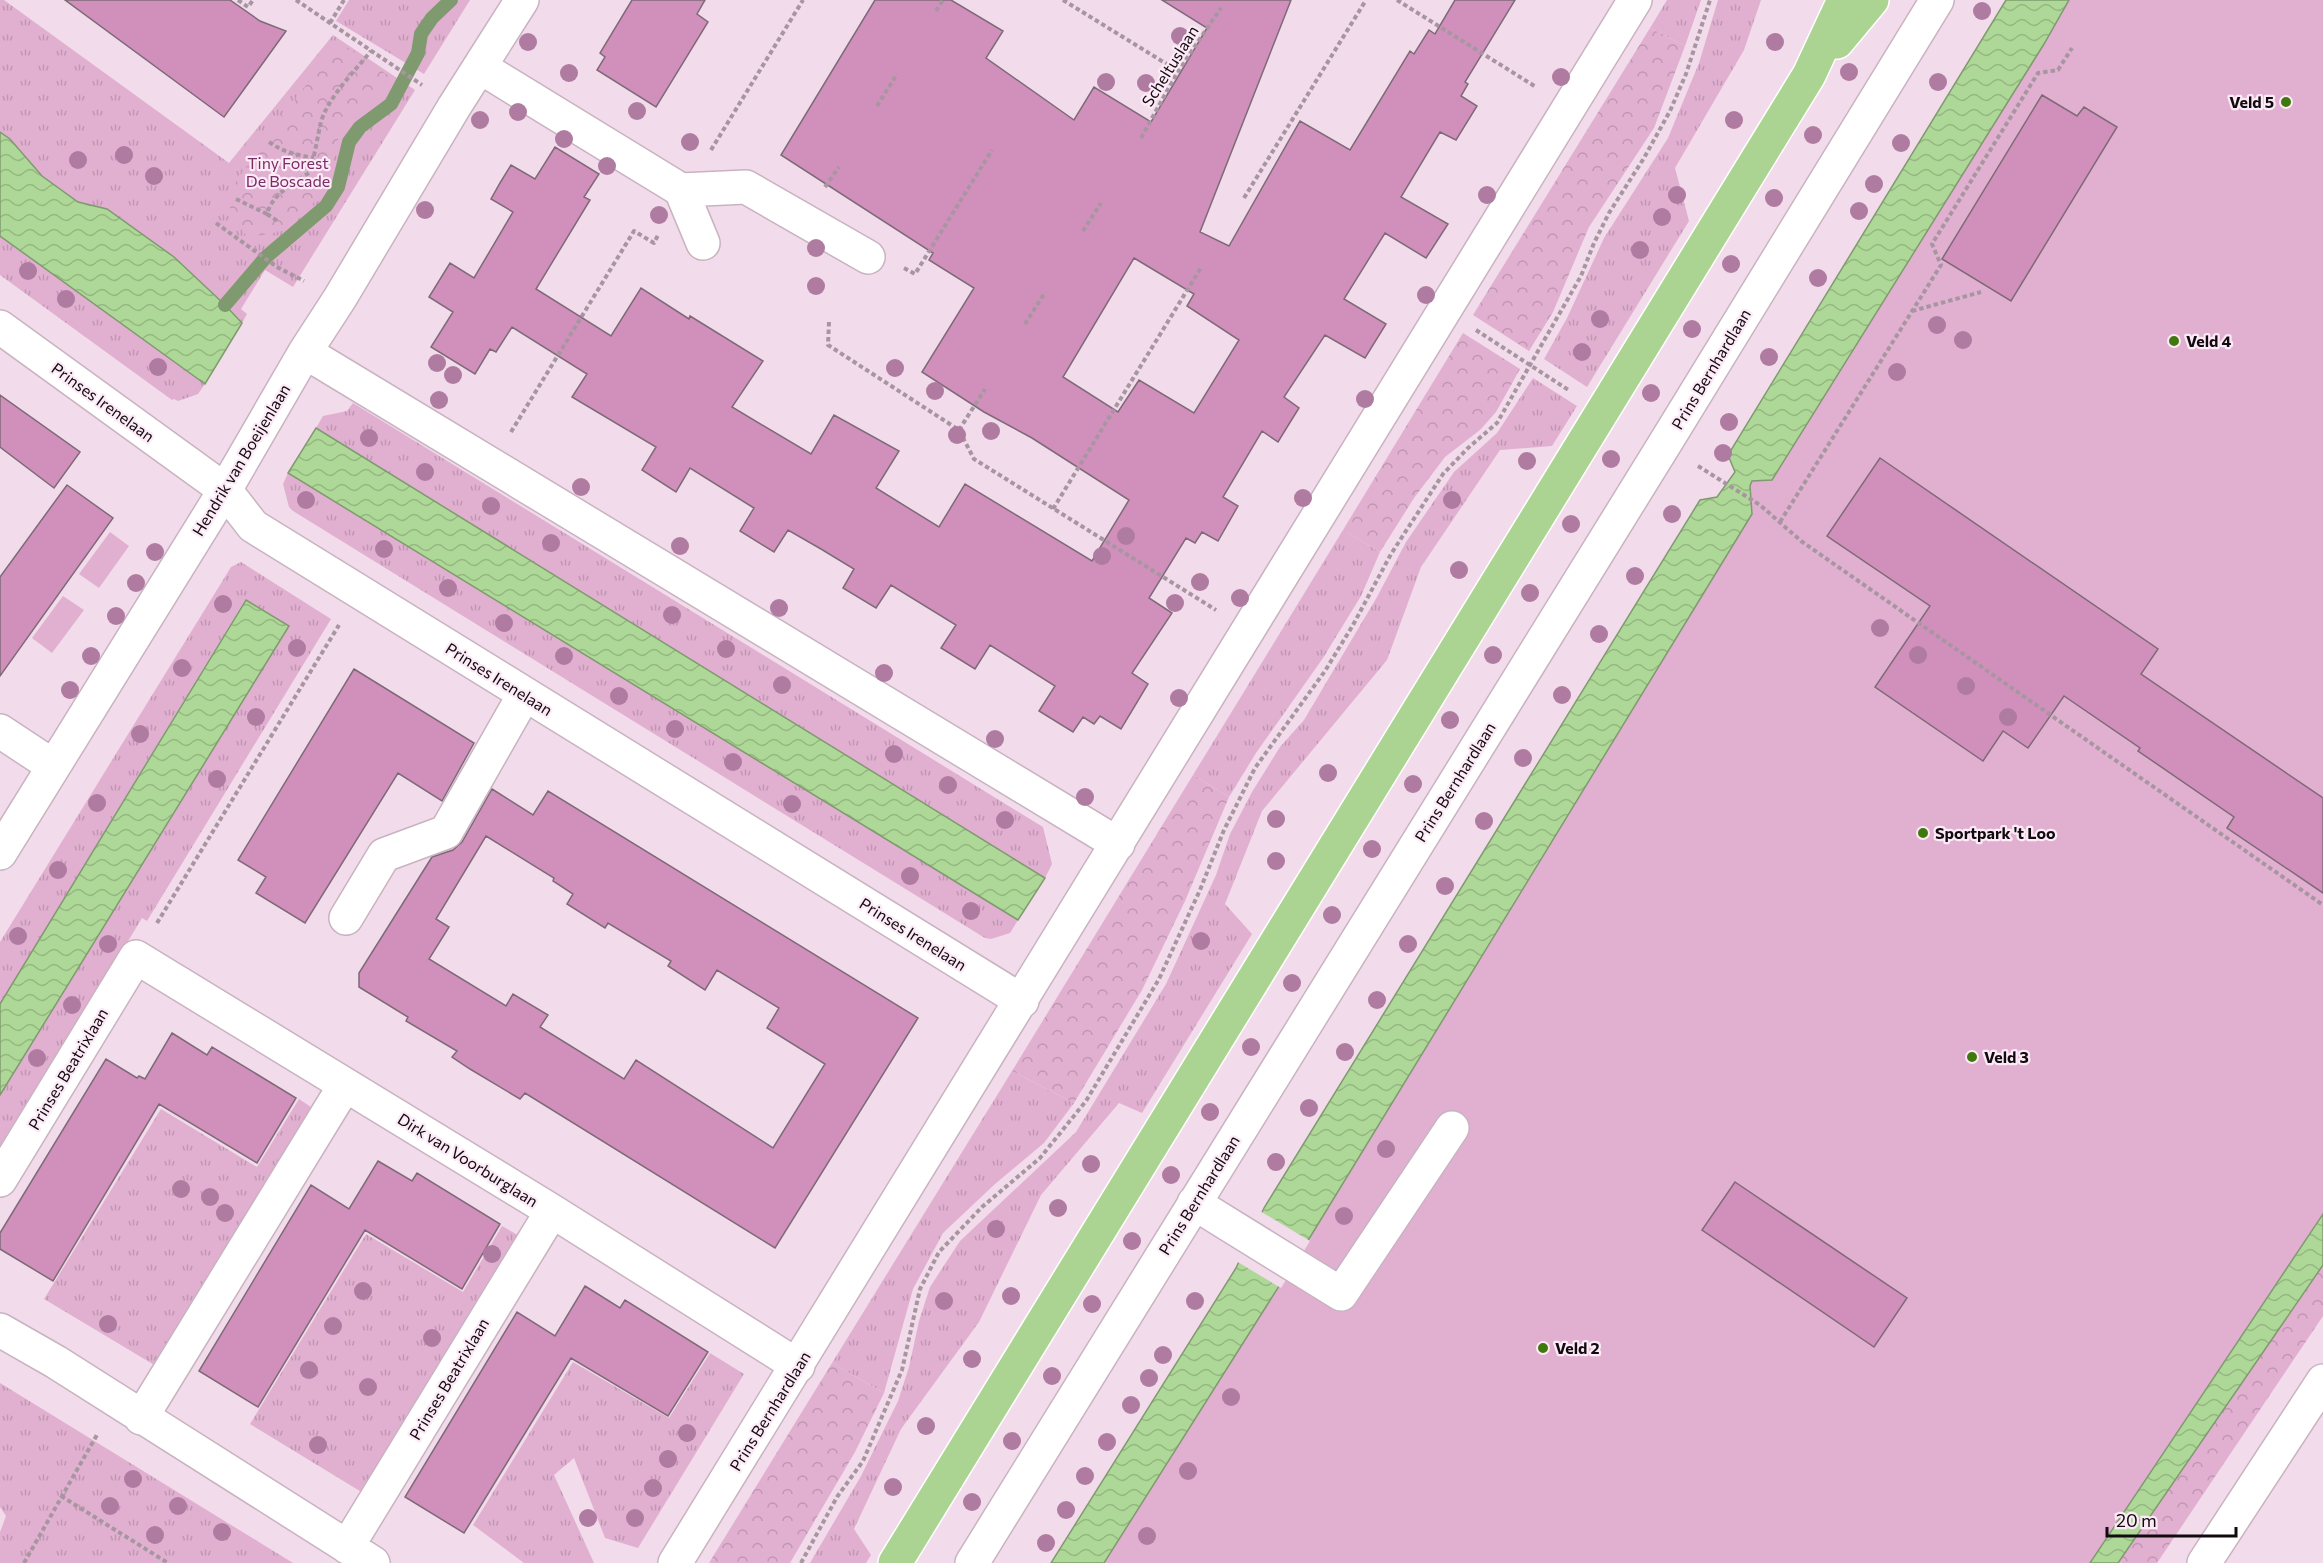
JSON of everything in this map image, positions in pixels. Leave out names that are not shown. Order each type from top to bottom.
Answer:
[{"type":"main road","points":[[895,1563],[1809,75],[1844,0]]},
{"type":"main road","points":[[1809,75],[1872,0]]},
{"type":"street","name":"Hendrik van Boeijenlaan","points":[[0,853],[225,490],[305,352],[522,0]]},
{"type":"street","name":"Prins Bernhardlaan","points":[[675,1563],[1249,632],[1444,309],[1635,0]]},
{"type":"street","name":"Prins Bernhardlaan","points":[[972,1563],[1937,0]]},
{"type":"street","points":[[480,67],[681,190],[746,187],[868,256]]},
{"type":"street","points":[[681,190],[703,243]]},
{"type":"street","name":"Prinses Irenelaan","points":[[0,327],[225,490],[253,526],[1022,1001]]},
{"type":"street","points":[[305,352],[1118,844]]},
{"type":"street","points":[[346,918],[384,855],[446,832],[524,695]]},
{"type":"street","points":[[0,731],[53,766]]},
{"type":"street","name":"Dirk van Voorburglaan","points":[[136,957],[552,1211],[798,1366]]},
{"type":"street","name":"Prinses Beatrixlaan","points":[[0,1180],[136,957]]},
{"type":"street","points":[[129,1409],[345,1085]]},
{"type":"street","points":[[1194,1203],[1341,1294],[1452,1128]]},
{"type":"street","name":"Prinses Beatrixlaan","points":[[0,1330],[56,1362],[360,1555],[552,1211]]},
{"type":"street","points":[[2204,1563],[2323,1382]]},
{"type":"path","points":[[238,0],[248,7],[253,0]]},
{"type":"path","points":[[296,0],[419,83]]},
{"type":"path","points":[[330,23],[344,0]]},
{"type":"path","points":[[507,438],[634,231],[654,243],[681,190],[699,169],[803,0]]},
{"type":"path","points":[[936,11],[943,0]]},
{"type":"path","points":[[1064,0],[1178,71]]},
{"type":"path","points":[[1244,198],[1366,0]]},
{"type":"path","points":[[1397,0],[1569,107]]},
{"type":"path","points":[[801,1563],[837,1497],[863,1461],[902,1370],[920,1289],[939,1252],[982,1207],[1040,1158],[1086,1101],[1159,979],[1200,890],[1224,830],[1255,768],[1325,671],[1391,554],[1443,474],[1497,423],[1581,276],[1609,213],[1644,158],[1670,111],[1686,74],[1710,0]]},
{"type":"path","name":"Scheltuslaan","points":[[1141,138],[1178,71],[1221,8]]},
{"type":"path","points":[[1780,522],[1941,266],[1932,244],[2038,73],[2058,70],[2072,48]]},
{"type":"path","points":[[267,214],[270,203],[276,197],[310,172],[320,137],[320,125],[328,105],[371,51]]},
{"type":"path","points":[[877,106],[897,74]]},
{"type":"path","points":[[269,142],[295,155],[314,158]]},
{"type":"path","points":[[868,256],[882,254],[915,274],[992,150]]},
{"type":"path","points":[[236,199],[279,222]]},
{"type":"path","points":[[1083,231],[1101,203]]},
{"type":"path","points":[[216,224],[277,267]]},
{"type":"path","points":[[1053,509],[1202,266]]},
{"type":"path","points":[[1912,311],[1981,292]]},
{"type":"path","points":[[1025,324],[1044,294]]},
{"type":"path","points":[[1444,309],[1602,412]]},
{"type":"path","points":[[829,322],[828,345],[959,430],[974,459],[1249,632]]},
{"type":"path","points":[[959,430],[985,389]]},
{"type":"path","points":[[1696,465],[1760,505],[1801,541],[2323,905]]},
{"type":"path","points":[[136,957],[358,592]]},
{"type":"path","points":[[24,1563],[61,1496],[129,1409]]},
{"type":"path","points":[[61,1496],[168,1563]]},
{"type":"green space","points":[[0,0],[4,0],[229,163],[333,35],[415,90],[293,287],[265,270],[241,309],[247,314],[242,323],[174,257],[107,209],[78,202],[42,176],[10,139],[0,132]]},
{"type":"green space","points":[[349,0],[470,0],[424,74],[336,21]]},
{"type":"green space","points":[[1667,0],[1701,0],[1685,46],[1650,28]]},
{"type":"green space","points":[[1718,0],[1761,0],[1744,50],[1675,168],[1689,221],[1587,387],[1544,359],[1567,318],[1604,238],[1668,138],[1699,63]]},
{"type":"green space","name":"Sportpark 't Loo","points":[[2037,0],[2323,0],[2323,1248],[2107,1563],[1073,1563]]},
{"type":"green space","points":[[1650,28],[1685,46],[1654,128],[1589,227],[1553,312],[1529,351],[1473,315]]},
{"type":"green space","name":"Tiny Forest De Boscade","points":[[339,42],[395,80],[371,105],[342,124],[322,187],[315,201],[305,213],[276,232],[248,237],[232,219],[228,193],[277,123]]},
{"type":"green space","points":[[0,236],[205,384],[198,394],[178,401],[172,400],[0,275]]},
{"type":"green space","points":[[1463,333],[1520,369],[1496,412],[1480,430],[1445,457],[1414,498],[1380,552],[1343,530]]},
{"type":"green space","points":[[1533,378],[1577,406],[1552,446],[1500,450],[1421,567],[1387,660],[1262,811],[1225,904],[1252,934],[1142,1113],[1119,1103],[1041,1195],[979,1322],[901,1429],[854,1529],[871,1555],[866,1563],[810,1563],[861,1476],[898,1401],[930,1287],[960,1241],[1076,1132],[1166,984],[1216,875],[1230,834],[1252,792],[1280,747],[1304,720],[1377,597],[1406,542],[1454,472],[1497,433]]},
{"type":"green space","points":[[353,403],[1043,827],[1052,864],[1045,878],[316,428],[323,416],[347,411]]},
{"type":"green space","points":[[288,473],[1018,920],[1010,933],[991,939],[985,938],[293,511],[289,507],[283,484]]},
{"type":"green space","points":[[1343,530],[1380,552],[1361,596],[1323,658],[1256,753],[1229,797],[1193,775]]},
{"type":"green space","points":[[110,532],[129,546],[99,588],[79,574]]},
{"type":"green space","points":[[241,562],[331,619],[147,921],[142,918],[0,1153],[0,1095],[289,626],[245,600],[0,1004],[0,942],[231,567]]},
{"type":"green space","points":[[63,596],[84,610],[52,653],[32,638]]},
{"type":"green space","points":[[1193,775],[1229,797],[1185,901],[1142,990],[1074,1103],[1012,1071]]},
{"type":"green space","points":[[1012,1071],[1074,1103],[1044,1143],[995,1184],[943,1233],[913,1289],[884,1393],[832,1363]]},
{"type":"green space","points":[[299,1099],[317,1111],[161,1369],[44,1299],[161,1109],[257,1167]]},
{"type":"green space","points":[[502,1226],[523,1238],[368,1496],[250,1424],[366,1234],[463,1292]]},
{"type":"green space","points":[[2323,1265],[2323,1316],[2157,1563],[2118,1563]]},
{"type":"green space","points":[[710,1353],[744,1374],[638,1548],[605,1538],[574,1458],[554,1475],[594,1563],[524,1563],[473,1525],[573,1362],[669,1418]]},
{"type":"green space","points":[[832,1363],[884,1393],[855,1452],[790,1563],[709,1563]]},
{"type":"green space","points":[[0,1383],[293,1563],[0,1563],[0,1532],[6,1516],[0,1507]]},
{"type":"water","points":[[2006,0],[2069,0],[2044,44],[1772,480],[1752,481],[1750,486],[1752,514],[1312,1234],[1104,1563],[1051,1563],[1236,1268],[1264,1208],[1700,500],[1717,497],[1735,472],[1728,455]]},
{"type":"water","points":[[0,132],[10,139],[42,176],[78,202],[107,209],[174,257],[242,323],[205,384],[0,236]]},
{"type":"water","points":[[316,428],[1045,878],[1018,920],[288,473]]},
{"type":"water","points":[[246,600],[289,626],[0,1095],[0,1004]]},
{"type":"water","points":[[2323,1214],[2323,1265],[2118,1563],[2090,1563]]},
{"type":"pier","points":[[1260,1211],[1310,1241],[1281,1288],[1236,1261]]},
{"type":"building","points":[[65,0],[230,0],[260,21],[286,31],[224,117]]},
{"type":"building","points":[[632,0],[705,0],[697,14],[708,22],[656,107],[597,70],[605,57],[600,53]]},
{"type":"building","points":[[875,0],[951,0],[1003,31],[986,58],[1074,120],[1094,87],[1151,122],[1207,28],[1162,0],[1291,0],[1200,232],[1229,246],[1300,121],[1350,150],[1410,51],[1414,54],[1429,30],[1435,34],[1455,0],[1515,0],[1465,82],[1468,84],[1461,96],[1477,106],[1456,140],[1440,132],[1401,197],[1448,224],[1426,258],[1385,233],[1344,299],[1386,324],[1365,358],[1325,335],[1284,397],[1299,408],[1278,442],[1262,431],[1223,497],[1238,506],[1218,541],[1202,532],[1195,543],[1186,538],[1149,598],[1172,613],[1132,673],[1148,684],[1121,729],[1100,716],[1094,724],[1083,717],[1073,732],[1039,711],[1055,686],[990,645],[975,669],[941,648],[956,625],[891,585],[876,608],[843,588],[854,569],[788,530],[774,552],[740,531],[754,508],[690,468],[676,492],[642,470],[656,447],[572,397],[587,374],[512,327],[496,352],[490,349],[475,374],[431,347],[453,312],[429,297],[450,263],[474,278],[513,212],[491,199],[511,165],[535,179],[555,147],[599,174],[584,197],[590,200],[536,289],[611,336],[641,288],[689,319],[690,316],[763,361],[732,407],[811,454],[834,415],[899,451],[876,488],[939,527],[965,484],[1092,561],[1129,500],[922,372],[974,288],[929,260],[933,253],[781,155]],"holes":[[[1134,258],[1194,294],[1187,306],[1239,340],[1194,413],[1139,380],[1118,412],[1063,377]]]},
{"type":"building","points":[[2042,95],[2077,116],[2084,107],[2117,127],[2011,301],[1942,259]]},
{"type":"building","points":[[0,395],[80,452],[54,488],[0,447]]},
{"type":"building","points":[[1880,458],[2158,649],[2141,674],[2323,798],[2323,893],[2227,828],[2234,817],[2138,751],[2140,748],[2064,696],[2028,748],[2003,731],[1983,761],[1875,687],[1930,606],[1827,536]]},
{"type":"building","points":[[67,485],[113,518],[0,676],[0,577]]},
{"type":"building","points":[[354,669],[474,743],[442,801],[398,773],[305,923],[256,893],[266,877],[238,860]]},
{"type":"building","points":[[492,789],[533,815],[548,791],[918,1018],[775,1248],[525,1093],[520,1099],[470,1069],[452,1057],[457,1051],[406,1021],[408,1017],[359,987],[359,973],[432,857],[453,850],[462,842]],"holes":[[[486,836],[554,878],[553,881],[573,894],[567,904],[605,928],[608,923],[671,961],[668,966],[705,990],[717,970],[779,1008],[767,1028],[825,1064],[773,1148],[636,1060],[624,1079],[540,1027],[548,1015],[513,994],[506,1006],[429,959],[449,927],[436,919]]]},
{"type":"building","points":[[172,1033],[207,1055],[212,1047],[296,1098],[257,1163],[159,1104],[53,1281],[0,1249],[0,1233],[106,1059],[137,1078],[139,1076],[145,1079]]},
{"type":"building","points":[[378,1161],[412,1181],[417,1173],[500,1224],[462,1289],[365,1230],[258,1407],[199,1371],[311,1185],[349,1209]]},
{"type":"building","points":[[1735,1182],[1907,1298],[1874,1347],[1702,1230]]},
{"type":"building","points":[[585,1286],[620,1308],[625,1300],[708,1352],[668,1416],[571,1358],[464,1533],[405,1497],[517,1312],[555,1336]]},
{"type":"waterway","points":[[225,305],[266,257],[326,206],[338,187],[349,142],[360,127],[391,104],[418,53],[421,34],[432,18],[451,0]]},
{"type":"place","name":"Veld 5","points":[[2286,102]]},
{"type":"place","name":"Veld 4","points":[[2174,341]]},
{"type":"place","name":"Sportpark 't Loo","points":[[1923,833]]},
{"type":"place","name":"Veld 3","points":[[1972,1057]]},
{"type":"place","name":"Veld 2","points":[[1543,1348]]}]
